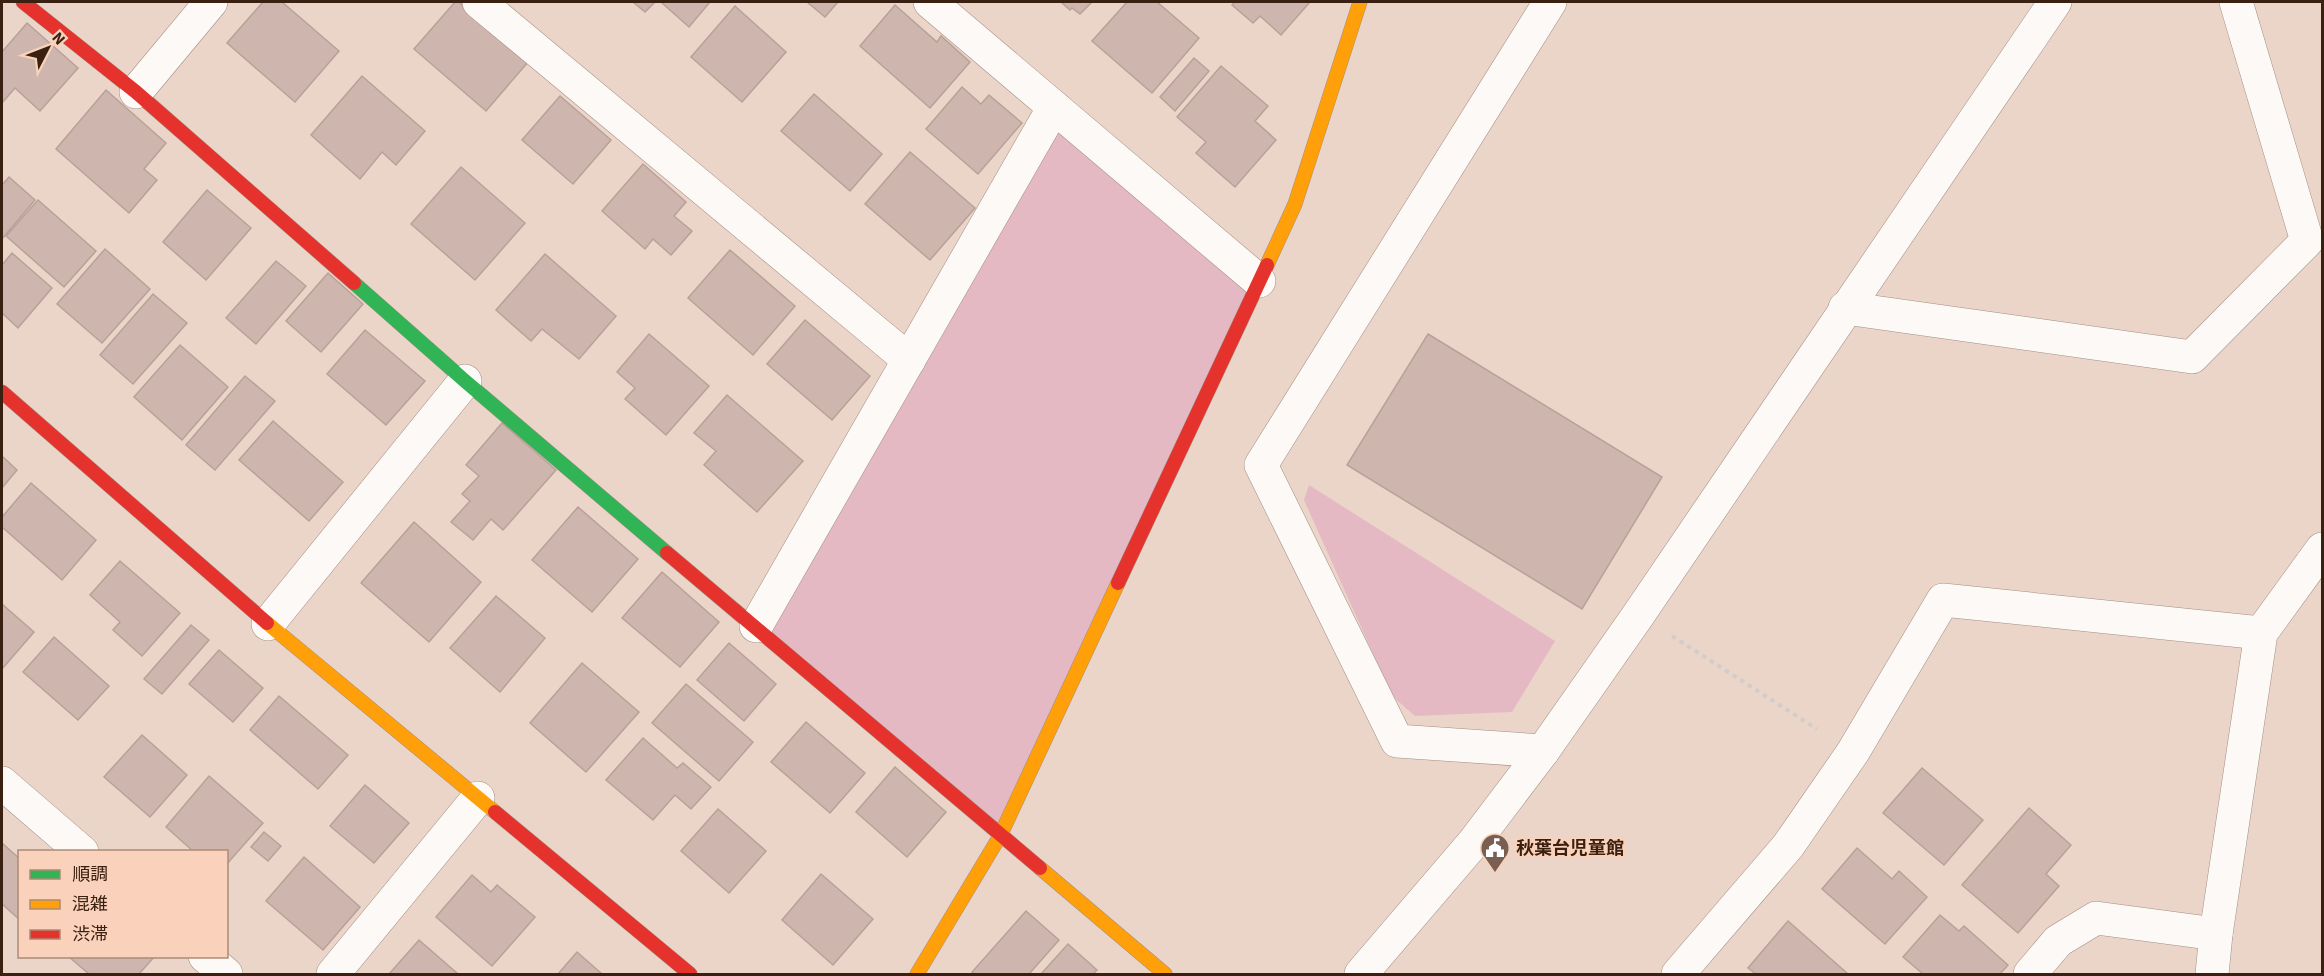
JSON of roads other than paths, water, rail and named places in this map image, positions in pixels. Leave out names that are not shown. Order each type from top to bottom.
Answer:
[{"type":"street","points":[[23,2],[136,92],[465,381],[1165,975]]},
{"type":"street","points":[[136,92],[211,2]]},
{"type":"street","points":[[479,2],[909,360]]},
{"type":"street","points":[[930,2],[1259,281]]},
{"type":"street","points":[[917,975],[1000,836],[1295,204],[1360,2]]},
{"type":"street","points":[[1543,751],[1397,741],[1261,465],[1550,2]]},
{"type":"street","points":[[1361,975],[1474,842],[1543,751],[1639,614],[2055,2]]},
{"type":"street","points":[[1845,308],[2192,357],[2307,241],[2236,2]]},
{"type":"street","points":[[756,626],[1054,107]]},
{"type":"street","points":[[268,624],[465,381]]},
{"type":"street","points":[[2,392],[268,624],[690,975]]},
{"type":"street","points":[[2212,975],[2216,934],[2261,633],[2322,549]]},
{"type":"street","points":[[1678,975],[1788,846],[1853,752],[1943,600],[2261,633]]},
{"type":"street","points":[[2,783],[80,850]]},
{"type":"street","points":[[333,975],[478,798]]},
{"type":"street","points":[[2030,975],[2058,941],[2096,918],[2216,934]]},
{"type":"street","points":[[206,958],[226,975]]},
{"type":"place","name":"秋葉台児童館","points":[[1495,874]]}]
